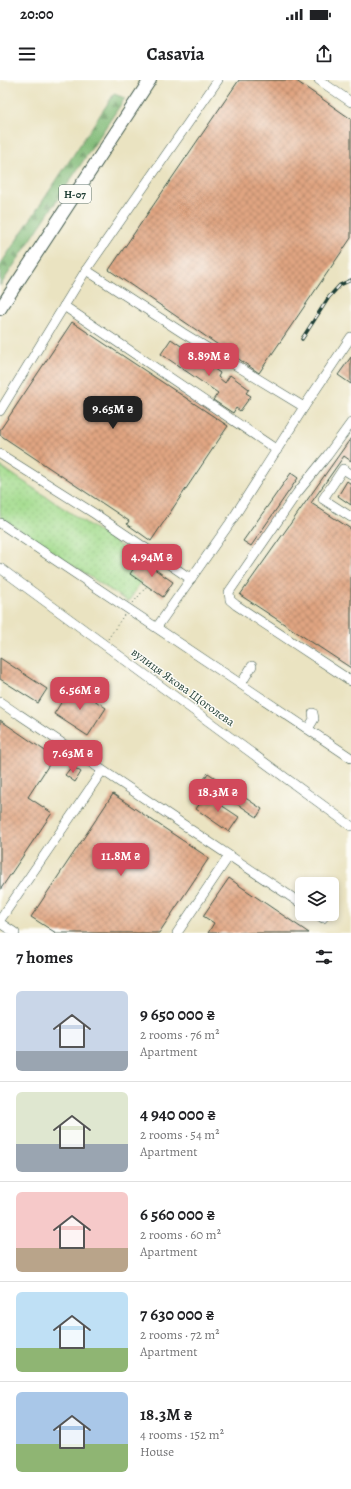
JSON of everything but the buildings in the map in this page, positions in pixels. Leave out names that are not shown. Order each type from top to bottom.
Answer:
[{"type":"main road","name":"Н-07","points":[[0,308],[150,80]]},
{"type":"street","points":[[0,411],[86,270],[218,80]]},
{"type":"street","points":[[319,80],[351,102]]},
{"type":"street","points":[[86,270],[183,333],[304,406]]},
{"type":"street","points":[[64,306],[277,450]]},
{"type":"street","points":[[157,628],[230,523],[304,406],[351,337]]},
{"type":"street","points":[[351,423],[297,493],[229,592],[230,600],[236,606],[351,681]]},
{"type":"street","points":[[0,454],[95,514],[191,579]]},
{"type":"street","points":[[351,474],[343,469],[323,499],[351,517]]},
{"type":"street","points":[[0,523],[126,612],[157,628],[351,758]]},
{"type":"street","name":"вулиця Якова Щоголева","points":[[0,568],[351,826]]},
{"type":"street","points":[[241,684],[252,666]]},
{"type":"street","points":[[0,702],[295,899]]},
{"type":"street","points":[[308,729],[314,719],[313,713]]},
{"type":"street","points":[[15,933],[0,922],[102,771]]},
{"type":"street","points":[[177,933],[229,856]]},
{"type":"path","points":[[105,644],[126,612],[147,586]]},
{"type":"green space","points":[[114,94],[125,98],[0,286],[0,265]]},
{"type":"green space","points":[[0,466],[140,559],[130,574],[141,582],[128,602],[0,517]]},
{"type":"railway","points":[[302,339],[329,297],[340,285],[351,280]]}]
